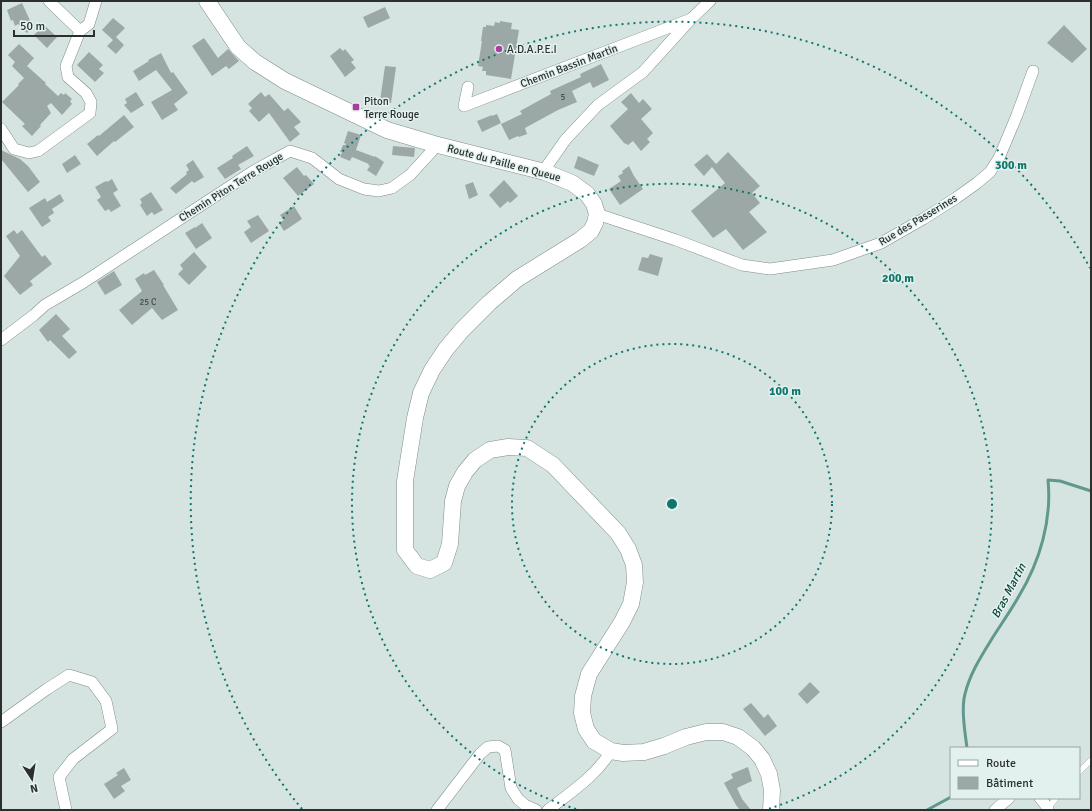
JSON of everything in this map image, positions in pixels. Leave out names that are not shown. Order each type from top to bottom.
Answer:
[{"type":"main road","name":"Route du Paille en Queue","points":[[207,1],[238,47],[255,62],[285,81],[378,126],[434,144],[545,172],[572,183],[587,194],[594,204],[597,214]]},
{"type":"main road","points":[[597,214],[594,227],[586,236],[518,279],[489,303],[462,330],[446,349],[432,370],[421,393],[416,412],[405,481],[405,550],[417,566],[430,570],[444,563],[450,544],[453,501],[457,486],[465,472],[475,460],[490,450],[508,447],[527,448],[553,465],[618,533],[628,549],[634,565],[635,582],[631,604],[622,622],[589,674],[582,696],[582,713],[586,729],[594,741],[611,751],[623,753],[644,752],[706,732],[723,732],[738,737],[753,748],[762,760],[769,774],[772,790],[771,810]]},
{"type":"street","points":[[49,1],[80,31]]},
{"type":"street","points":[[1,129],[14,149],[29,153],[38,151],[90,113],[91,102],[86,93],[68,77],[66,66],[80,31],[89,24],[96,1]]},
{"type":"street","name":"Chemin Bassin Martin","points":[[545,172],[547,166],[566,139],[598,105],[643,72],[691,19],[710,1]]},
{"type":"street","name":"Chemin Bassin Martin","points":[[468,87],[464,106],[691,19]]},
{"type":"street","name":"Rue des Passerines","points":[[597,214],[676,240],[742,266],[770,269],[833,260],[881,243],[956,198],[990,172],[999,158],[1033,71]]},
{"type":"street","name":"Chemin Piton Terre Rouge","points":[[1,340],[45,305],[84,282],[252,172],[290,151],[312,158],[339,179],[364,188],[379,191],[392,188],[410,175],[432,151],[434,144]]},
{"type":"street","points":[[1,722],[47,689],[70,675],[92,682],[106,701],[112,728],[73,759],[59,777],[66,810]]},
{"type":"street","points":[[437,810],[480,754],[488,747],[498,746],[505,750],[511,788],[518,799],[525,805],[536,810]]},
{"type":"street","points":[[548,810],[585,781],[606,759],[611,751]]},
{"type":"street","points":[[995,810],[1008,799]]},
{"type":"street","points":[[1041,799],[1048,809]]},
{"type":"lane","points":[[1080,771],[1091,760]]},
{"type":"lane","points":[[1048,809],[1055,799]]},
{"type":"building","points":[[22,3],[33,27],[27,33],[18,24],[15,26],[13,20],[11,21],[7,10]]},
{"type":"building","points":[[385,7],[390,18],[368,28],[363,17]]},
{"type":"building","points":[[113,18],[125,28],[116,37],[124,45],[116,54],[107,46],[113,40],[102,30]]},
{"type":"building","name":"A.D.A.P.E.I","points":[[500,21],[512,23],[511,29],[519,30],[511,79],[486,75],[486,71],[482,71],[483,67],[478,66],[483,27],[486,27],[486,25],[494,26],[495,22],[500,23]]},
{"type":"building","points":[[44,25],[57,37],[47,48],[34,35]]},
{"type":"building","points":[[1064,25],[1087,49],[1072,63],[1047,43]]},
{"type":"building","points":[[204,38],[218,58],[228,49],[239,61],[229,69],[226,66],[212,76],[192,46]]},
{"type":"building","points":[[19,44],[34,58],[27,66],[58,96],[61,93],[64,95],[65,93],[72,99],[70,101],[72,104],[62,115],[51,103],[47,106],[51,113],[32,136],[22,126],[25,124],[2,102],[24,78],[12,66],[15,62],[8,55]]},
{"type":"building","points":[[340,48],[343,51],[345,49],[354,60],[351,62],[356,68],[345,77],[330,56]]},
{"type":"building","points":[[89,52],[103,65],[99,69],[104,73],[95,82],[77,65]]},
{"type":"building","points":[[161,53],[171,73],[173,72],[188,93],[174,104],[178,110],[162,120],[151,102],[172,90],[156,70],[139,81],[133,71]]},
{"type":"building","points":[[601,64],[609,80],[593,88],[590,82],[572,91],[577,102],[558,110],[525,128],[527,134],[509,140],[501,124],[522,114],[520,111],[551,94],[550,91],[581,77],[580,74]]},
{"type":"building","points":[[385,66],[396,67],[391,103],[380,101]]},
{"type":"building","points":[[136,92],[144,105],[131,113],[124,105],[127,103],[125,99]]},
{"type":"building","points":[[261,92],[265,97],[269,94],[284,111],[288,108],[301,122],[294,127],[300,134],[290,142],[269,113],[259,122],[249,111],[252,108],[248,104]]},
{"type":"building","points":[[631,93],[639,103],[643,99],[652,109],[641,119],[653,133],[647,139],[650,142],[641,151],[633,141],[628,145],[624,143],[610,126],[628,109],[621,102]]},
{"type":"building","points":[[497,114],[501,123],[482,132],[477,121]]},
{"type":"building","points":[[124,115],[134,127],[115,142],[114,141],[97,156],[87,144]]},
{"type":"building","points":[[348,131],[361,135],[356,150],[375,156],[384,162],[376,176],[367,170],[370,166],[368,165],[369,164],[352,157],[350,161],[340,157],[342,152],[340,152],[343,145],[346,144],[344,143]]},
{"type":"building","points":[[247,146],[254,156],[238,165],[241,169],[225,179],[217,168],[233,158],[232,156]]},
{"type":"building","points":[[393,146],[415,148],[414,157],[392,155]]},
{"type":"building","points":[[1,150],[20,159],[28,166],[40,182],[28,192],[1,159]]},
{"type":"building","points":[[728,152],[760,186],[752,193],[760,203],[749,212],[767,232],[743,250],[726,229],[713,238],[691,211],[725,183],[712,167],[704,176],[694,165],[707,154],[716,164]]},
{"type":"building","points":[[75,155],[81,164],[67,173],[62,164]]},
{"type":"building","points":[[578,156],[599,165],[594,176],[574,168]]},
{"type":"building","points":[[193,160],[204,177],[194,183],[192,181],[176,194],[170,188],[187,174],[186,172],[189,170],[186,165]]},
{"type":"building","points":[[629,166],[643,189],[620,205],[609,189],[621,181],[618,176]]},
{"type":"building","points":[[297,167],[304,176],[306,175],[314,184],[298,196],[283,178]]},
{"type":"building","points":[[112,179],[118,190],[113,193],[121,206],[111,212],[109,209],[105,211],[97,200],[101,197],[95,187]]},
{"type":"building","points":[[504,180],[518,196],[510,203],[508,201],[500,208],[489,195]]},
{"type":"building","points":[[473,182],[478,195],[469,199],[465,185]]},
{"type":"building","points":[[151,192],[163,210],[154,215],[152,212],[147,216],[140,205],[142,203],[140,199]]},
{"type":"building","points":[[60,194],[64,201],[52,209],[54,213],[48,217],[51,221],[42,227],[29,208],[45,198],[47,202]]},
{"type":"building","points":[[294,206],[302,219],[284,231],[279,223],[284,220],[280,215]]},
{"type":"building","points":[[258,215],[269,231],[251,243],[244,232],[251,227],[247,221]]},
{"type":"building","points":[[202,223],[212,238],[196,249],[185,233]]},
{"type":"building","points":[[14,230],[17,234],[22,230],[42,257],[45,255],[52,264],[30,281],[33,285],[20,295],[4,276],[20,256],[6,236]]},
{"type":"building","points":[[194,252],[207,267],[189,285],[178,274],[183,269],[180,265]]},
{"type":"building","points":[[650,254],[663,258],[658,276],[638,270],[642,257],[648,258]]},
{"type":"building","points":[[154,270],[178,310],[162,320],[152,308],[132,325],[119,310],[142,291],[135,279],[144,273],[145,275]]},
{"type":"building","points":[[114,271],[122,285],[105,295],[97,282]]},
{"type":"building","points":[[56,314],[70,329],[62,336],[77,352],[69,359],[50,340],[48,342],[39,330]]},
{"type":"building","points":[[810,682],[820,692],[807,704],[798,694]]},
{"type":"building","points":[[751,703],[764,718],[768,714],[777,726],[765,736],[743,709]]},
{"type":"building","points":[[748,767],[752,781],[737,788],[742,799],[751,810],[740,810],[724,783],[733,778],[731,774]]},
{"type":"building","points":[[124,768],[131,780],[121,786],[125,791],[114,799],[104,784],[118,775],[116,773]]},
{"type":"waterway","name":"Bras Martin","points":[[967,747],[963,707],[967,686],[973,671],[1016,601],[1033,569],[1043,540],[1046,525],[1049,495],[1048,480],[1060,481],[1091,491]]},
{"type":"waterway","name":"Bras Martin","points":[[927,810],[950,798]]},
{"type":"place","name":"A.D.A.P.E.I","points":[[499,49]]},
{"type":"place","name":"Piton Terre Rouge","points":[[356,107]]}]
